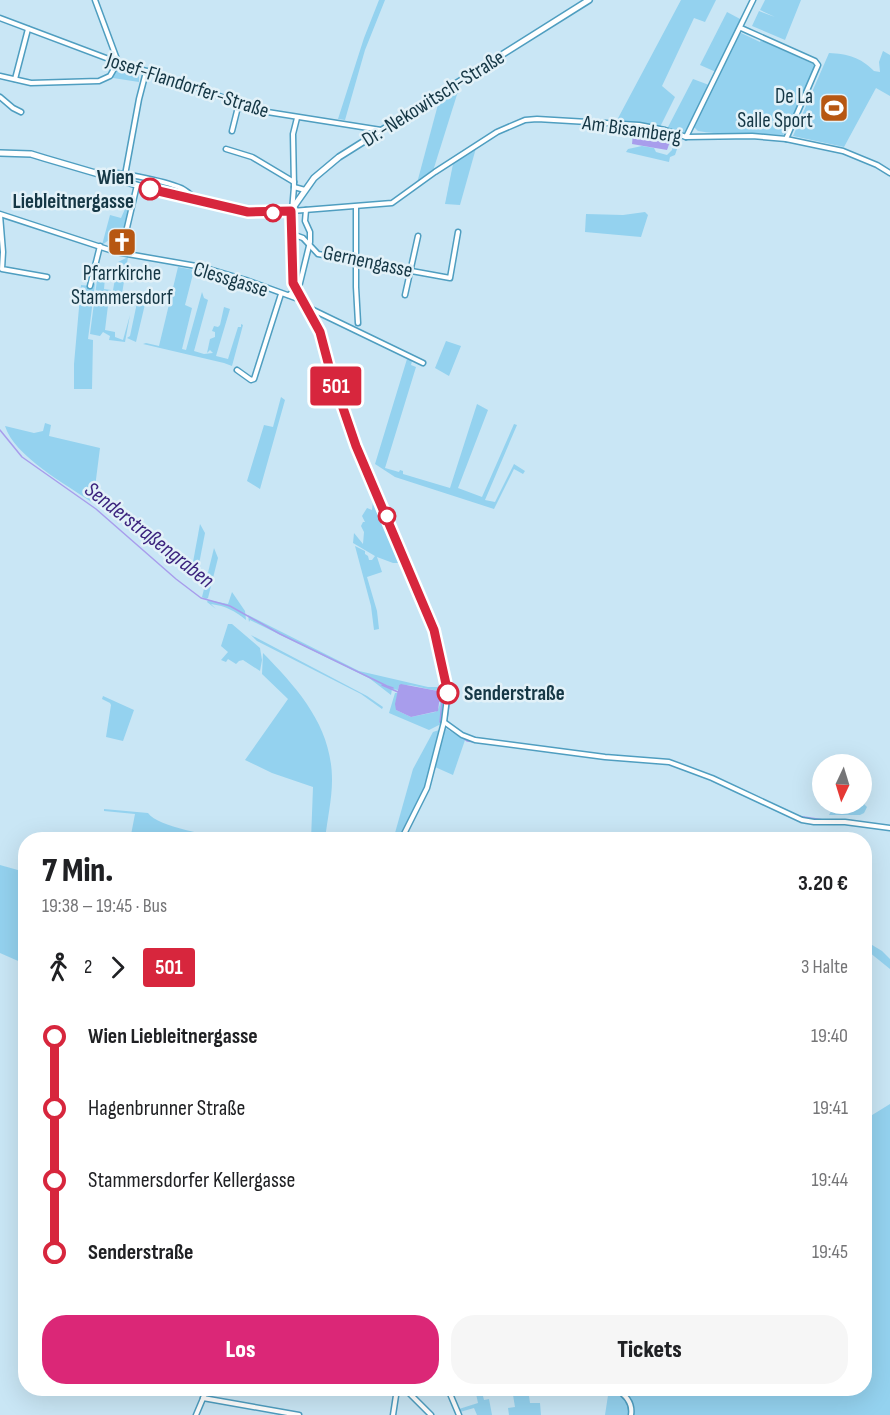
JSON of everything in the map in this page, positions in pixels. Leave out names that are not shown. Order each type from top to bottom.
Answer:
[{"type":"main road","name":"Dr.-Nekowitsch-Straße","points":[[291,211],[314,178],[339,157],[589,0]]},
{"type":"main road","points":[[0,153],[31,154],[173,196],[201,200],[248,212],[291,211]]},
{"type":"street","points":[[0,76],[31,83],[105,80],[118,62],[96,0]]},
{"type":"street","points":[[686,137],[753,0]]},
{"type":"street","name":"Josef-Flandorfer-Straße","points":[[0,18],[146,72],[155,73],[271,114],[381,130]]},
{"type":"street","points":[[741,28],[815,61],[818,65],[786,139]]},
{"type":"street","points":[[15,79],[28,29]]},
{"type":"street","points":[[125,175],[146,72]]},
{"type":"street","points":[[0,97],[21,112]]},
{"type":"street","points":[[232,131],[239,103]]},
{"type":"street","points":[[297,118],[293,134],[294,185],[291,211],[293,283],[323,339],[330,370],[359,454],[434,630],[448,693],[444,724],[425,794],[405,832]]},
{"type":"street","name":"Am Bisamberg","points":[[356,207],[392,203],[479,142],[525,120],[537,118],[639,125],[686,137],[752,136],[786,139],[843,151],[890,173]]},
{"type":"street","points":[[226,148],[252,157],[305,190]]},
{"type":"street","points":[[93,173],[125,175],[171,184],[201,200]]},
{"type":"street","points":[[126,232],[137,185]]},
{"type":"street","points":[[291,211],[356,207],[358,323]]},
{"type":"street","points":[[296,289],[302,277],[309,245],[310,235],[305,221],[306,209]]},
{"type":"street","points":[[0,214],[2,269],[47,277]]},
{"type":"street","name":"Clessgasse","points":[[0,214],[134,256],[202,267],[302,300]]},
{"type":"street","name":"Gernengasse","points":[[292,234],[303,238],[318,254],[450,278],[458,232]]},
{"type":"street","points":[[405,295],[418,236]]},
{"type":"street","points":[[90,286],[100,246]]},
{"type":"street","name":"Clessgasse","points":[[290,295],[296,289]]},
{"type":"street","points":[[237,370],[253,380],[280,294]]},
{"type":"street","points":[[306,307],[423,363]]},
{"type":"street","points":[[444,724],[476,740],[617,759],[669,762],[712,778],[802,820],[845,822],[890,828]]},
{"type":"street","points":[[393,1415],[396,1396]]},
{"type":"street","points":[[412,1396],[431,1415]]},
{"type":"street","points":[[451,1396],[459,1415]]},
{"type":"street","points":[[625,1396],[630,1402],[631,1415]]},
{"type":"street","points":[[196,1415],[203,1398],[299,1415]]},
{"type":"shaded area","points":[[379,0],[385,0],[365,50],[345,120],[338,119],[364,38]]},
{"type":"shaded area","points":[[681,0],[716,0],[705,22],[694,18],[662,86],[675,97],[660,127],[616,122]]},
{"type":"shaded area","points":[[765,0],[801,0],[785,40],[752,26],[759,11],[775,17],[760,10]]},
{"type":"shaded area","points":[[727,12],[742,20],[716,72],[700,65]]},
{"type":"shaded area","points":[[739,32],[815,65],[802,99],[783,135],[708,133],[698,131],[693,126]]},
{"type":"shaded area","name":"De La Salle Sport","points":[[883,51],[890,55],[890,96],[876,88],[844,147],[793,136],[829,53],[853,57],[864,62],[874,71],[880,72],[879,62]]},
{"type":"shaded area","points":[[117,65],[139,73],[139,82],[111,77]]},
{"type":"shaded area","points":[[693,79],[709,85],[685,135],[667,129]]},
{"type":"shaded area","points":[[460,85],[433,171],[417,183],[440,97]]},
{"type":"shaded area","points":[[633,134],[655,134],[671,139],[667,150],[632,144]]},
{"type":"shaded area","points":[[673,145],[678,146],[669,162],[626,152],[628,149],[642,146],[654,148],[656,152],[667,155]]},
{"type":"shaded area","points":[[476,148],[460,205],[445,204],[453,164]]},
{"type":"shaded area","points":[[125,209],[130,210],[124,236],[115,233],[102,245],[110,215],[121,218]]},
{"type":"shaded area","points":[[645,212],[648,215],[641,237],[585,232],[586,214],[623,215]]},
{"type":"shaded area","points":[[128,257],[121,300],[120,295],[115,294],[114,299],[109,297],[105,330],[115,332],[115,337],[123,340],[130,315],[125,342],[109,340],[110,336],[103,332],[100,336],[90,334],[97,280],[105,278],[104,289],[111,290],[110,295],[112,296],[117,267],[123,270],[125,265],[118,262]]},
{"type":"shaded area","points":[[178,267],[194,270],[185,305],[192,308],[182,349],[186,350],[202,292],[204,298],[208,300],[194,351],[204,354],[213,353],[210,350],[207,353],[210,339],[215,337],[215,332],[212,331],[214,326],[220,325],[224,307],[230,309],[216,356],[228,359],[238,327],[243,325],[232,366],[143,344],[159,346]]},
{"type":"shaded area","points":[[95,284],[88,339],[93,340],[92,389],[74,389],[81,285],[91,286]]},
{"type":"shaded area","points":[[138,298],[146,300],[136,342],[127,338],[130,336]]},
{"type":"shaded area","points":[[446,341],[461,346],[449,376],[435,368]]},
{"type":"shaded area","points":[[407,359],[412,361],[411,365],[416,367],[385,468],[399,472],[400,470],[403,474],[450,488],[477,404],[488,410],[458,488],[482,497],[514,424],[517,425],[485,500],[495,502],[514,464],[525,471],[523,474],[514,469],[494,509],[395,477],[375,464]]},
{"type":"shaded area","points":[[281,397],[285,400],[260,489],[247,481],[264,425],[273,427]]},
{"type":"shaded area","points":[[45,423],[51,425],[49,436],[100,448],[93,503],[30,459],[10,437],[5,426],[34,433],[43,431]]},
{"type":"shaded area","points":[[373,501],[399,557],[401,555],[405,563],[393,563],[377,557],[382,572],[367,577],[377,611],[379,629],[374,630],[371,606],[355,546],[365,551],[369,560],[375,556],[353,543],[354,533],[363,544],[364,532],[361,526],[365,522],[362,516],[367,508],[372,510]]},
{"type":"shaded area","points":[[200,524],[205,533],[199,564],[193,562]]},
{"type":"shaded area","points":[[214,548],[218,558],[206,599],[202,597]]},
{"type":"shaded area","points":[[232,592],[245,611],[246,620],[230,609],[211,604],[216,609],[207,602],[208,600],[228,604]]},
{"type":"shaded area","points":[[248,615],[359,671],[428,687],[444,687],[445,700],[441,724],[429,730],[389,713],[395,693],[398,693],[396,710],[411,717],[435,712],[440,703],[438,691],[399,685],[398,690],[392,689],[391,695],[369,678],[250,620],[249,622]]},
{"type":"shaded area","points":[[228,624],[232,624],[260,648],[262,660],[260,671],[243,660],[236,664],[228,659],[226,662],[221,660],[228,652],[221,646]]},
{"type":"shaded area","points":[[251,635],[367,696],[383,707],[382,709],[361,694],[257,641]]},
{"type":"shaded area","points":[[263,653],[289,680],[311,710],[326,742],[332,780],[326,832],[311,832],[313,787],[272,773],[245,760],[288,699],[262,674]]},
{"type":"shaded area","points":[[401,684],[438,691],[440,695],[438,711],[411,717],[396,710],[395,704]]},
{"type":"shaded area","points":[[103,696],[134,710],[123,741],[106,737],[111,705],[102,699]]},
{"type":"shaded area","points":[[445,728],[465,740],[453,775],[435,767]]},
{"type":"shaded area","points":[[439,730],[422,796],[402,832],[395,832],[413,769],[433,732]]},
{"type":"shaded area","points":[[104,809],[148,813],[162,822],[195,832],[132,832],[135,814],[104,811]]},
{"type":"shaded area","points":[[830,814],[862,814],[860,815]]},
{"type":"shaded area","points":[[0,865],[18,870],[18,961],[0,953]]},
{"type":"shaded area","points":[[872,945],[890,959],[890,969],[872,954]]},
{"type":"shaded area","points":[[890,1104],[890,1415],[605,1415],[608,1396],[872,1396],[872,1115]]},
{"type":"shaded area","points":[[476,1396],[483,1396],[484,1400],[489,1399],[492,1415],[477,1415],[474,1408],[460,1412],[459,1409],[478,1403]]},
{"type":"shaded area","points":[[513,1396],[529,1396],[530,1403],[540,1403],[541,1415],[509,1415],[508,1408],[515,1407]]},
{"type":"waterway","name":"Senderstraßengraben","points":[[0,430],[22,457],[96,509],[201,598],[230,606],[280,634],[393,688]]},
{"type":"waterway","name":"Senderstraßengraben","points":[[382,685],[398,692]]},
{"type":"waterway","name":"Senderstraßengraben","points":[[439,701],[442,702],[440,722],[467,741],[498,745]]},
{"type":"waterway","points":[[447,719],[449,705]]},
{"type":"waterway","name":"Senderstraßengraben","points":[[734,786],[760,798]]},
{"type":"waterway","name":"Senderstraßengraben","points":[[797,816],[824,820]]},
{"type":"waterway","name":"Senderstraßengraben","points":[[828,820],[862,822]]},
{"type":"bus line","name":"501","points":[[150,189],[210,202],[238,211],[284,213],[291,211],[293,283],[323,339],[330,370],[356,446],[434,630],[448,693]]},
{"type":"place","name":"De La Salle Sport","points":[[834,108]]},
{"type":"place","name":"Wien Liebleitnergasse","points":[[150,189]]},
{"type":"place","name":"Pfarrkirche Stammersdorf","points":[[122,242]]},
{"type":"place","name":"Senderstraße","points":[[448,693]]}]
